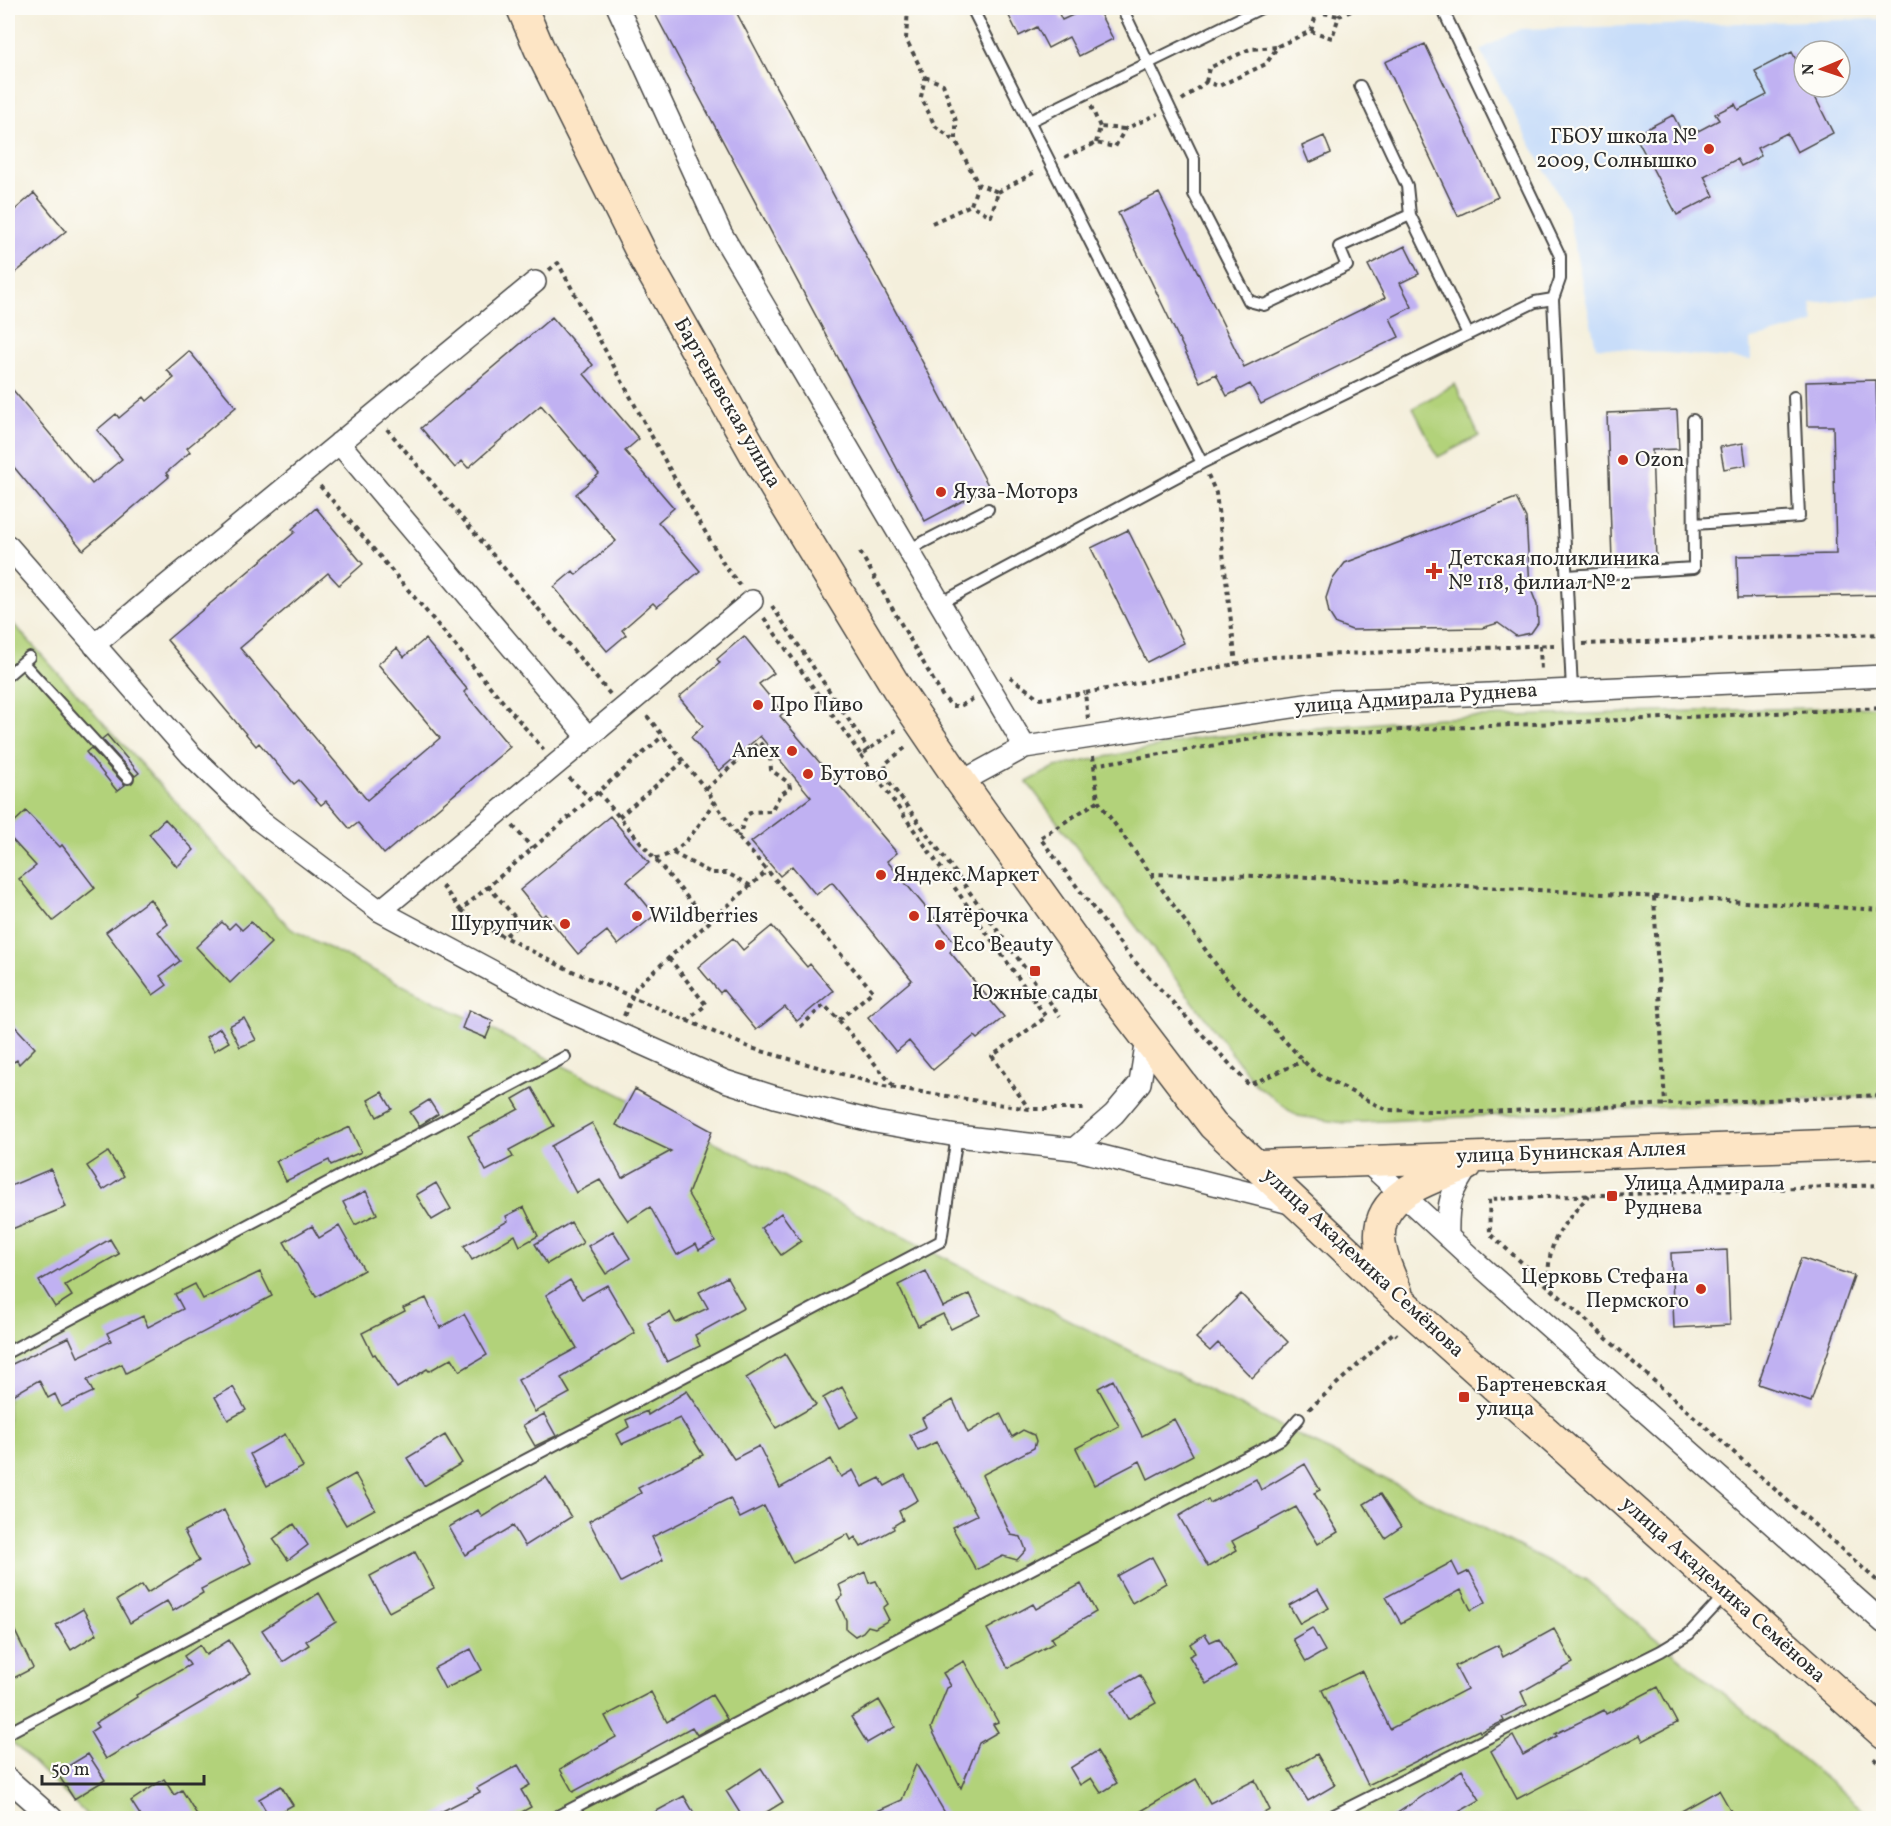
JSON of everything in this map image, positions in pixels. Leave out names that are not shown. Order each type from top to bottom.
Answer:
[{"type":"main road","name":"Бартеневская улица","points":[[522,8],[644,258],[760,463],[897,688],[961,783]]},
{"type":"main road","name":"улица Академика Семёнова","points":[[961,783],[1213,1125],[1259,1165],[1400,1300],[1884,1734]]},
{"type":"main road","name":"улица Бунинская Аллея","points":[[1259,1165],[1479,1160],[1884,1143]]},
{"type":"main road","points":[[1400,1300],[1383,1258],[1380,1238],[1381,1218],[1394,1201],[1429,1179],[1479,1160]]},
{"type":"street","points":[[618,8],[721,233],[939,604],[1001,683],[1026,747]]},
{"type":"street","points":[[94,645],[535,282]]},
{"type":"street","points":[[339,443],[588,737]]},
{"type":"street","points":[[8,546],[217,782],[290,846],[380,910],[495,974],[615,1035],[725,1081],[775,1097],[875,1122],[957,1136],[1074,1149],[1301,1205]]},
{"type":"street","points":[[380,910],[628,704],[759,599]]},
{"type":"street","name":"улица Адмирала Руднева","points":[[961,783],[1026,747],[1332,701],[1884,676]]},
{"type":"street","points":[[1074,1149],[1114,1114],[1140,1083],[1148,1039]]},
{"type":"street","points":[[1448,1237],[1447,1211],[1452,1190],[1479,1160]]},
{"type":"street","points":[[1367,1162],[1448,1237],[1884,1623]]},
{"type":"street","points":[[8,1779],[52,1818]]},
{"type":"lane","points":[[972,8],[1202,463]]},
{"type":"lane","points":[[1122,8],[1194,159],[1194,194],[1249,301],[1264,305],[1347,266],[1339,247],[1410,215]]},
{"type":"lane","points":[[1030,121],[1261,8]]},
{"type":"lane","points":[[1476,8],[1442,8],[1560,256],[1560,279],[1553,299],[1572,690]]},
{"type":"lane","points":[[1360,86],[1407,186],[1410,215],[1468,334]]},
{"type":"lane","points":[[939,604],[1202,463],[1535,302],[1553,299]]},
{"type":"lane","points":[[1694,524],[1799,517],[1794,397]]},
{"type":"lane","points":[[1567,576],[1694,568],[1694,420]]},
{"type":"lane","points":[[908,550],[988,509]]},
{"type":"lane","points":[[8,675],[26,660],[128,778]]},
{"type":"lane","points":[[8,1352],[565,1057]]},
{"type":"lane","points":[[8,1733],[941,1241],[957,1136]]},
{"type":"lane","points":[[554,1818],[1281,1439],[1299,1418]]},
{"type":"lane","points":[[1328,1818],[1661,1651],[1689,1634],[1726,1594]]},
{"type":"path","points":[[908,8],[906,39],[925,77],[921,97],[935,126],[956,141]]},
{"type":"path","points":[[1314,8],[1317,12],[1339,16]]},
{"type":"path","points":[[1311,31],[1317,12]]},
{"type":"path","points":[[1206,82],[1209,68],[1250,49],[1278,46]]},
{"type":"path","points":[[925,77],[943,84],[956,122],[956,141],[978,184],[998,192],[991,216],[971,205]]},
{"type":"path","points":[[1096,143],[1101,127],[1125,129]]},
{"type":"path","points":[[932,223],[971,205],[978,184]]},
{"type":"path","points":[[535,282],[558,263],[720,559],[759,599],[869,750]]},
{"type":"path","points":[[374,414],[628,704],[663,736],[706,789],[738,837],[873,991],[839,1020]]},
{"type":"path","points":[[1202,463],[1216,493],[1236,663]]},
{"type":"path","points":[[307,470],[555,764],[590,798]]},
{"type":"path","points":[[860,552],[943,697],[952,706],[960,706],[1001,683],[1004,669]]},
{"type":"path","points":[[759,599],[861,755],[1046,1017],[992,1056],[1029,1109]]},
{"type":"path","points":[[1001,683],[1040,699],[1085,693],[1272,657],[1884,634]]},
{"type":"path","points":[[1085,693],[1098,801],[1225,977],[1314,1072],[1386,1110],[1485,1112],[1884,1095]]},
{"type":"path","points":[[861,755],[943,697]]},
{"type":"path","points":[[1094,765],[1271,736],[1884,708]]},
{"type":"path","points":[[461,909],[663,736]]},
{"type":"path","points":[[706,789],[759,742],[770,754],[771,770],[789,783],[790,788],[780,795],[771,811],[752,812],[747,815],[738,837]]},
{"type":"path","points":[[905,748],[885,764],[887,779],[1060,1016]]},
{"type":"path","points":[[619,817],[683,762]]},
{"type":"path","points":[[598,792],[709,922]]},
{"type":"path","points":[[655,858],[673,853],[690,836],[714,801]]},
{"type":"path","points":[[1098,801],[1040,838],[1128,954],[1249,1085],[1304,1061]]},
{"type":"path","points":[[500,810],[532,848]]},
{"type":"path","points":[[673,853],[711,873],[727,873],[751,886]]},
{"type":"path","points":[[429,869],[461,909],[504,937],[632,998],[751,1048],[894,1088],[1050,1111],[1086,1110],[1098,1106]]},
{"type":"path","points":[[615,1035],[636,987],[767,871]]},
{"type":"path","points":[[1151,874],[1311,877],[1884,910]]},
{"type":"path","points":[[488,886],[520,923],[504,937]]},
{"type":"path","points":[[1654,897],[1665,1105]]},
{"type":"path","points":[[669,958],[706,1005],[686,1022]]},
{"type":"path","points":[[798,1029],[824,1005],[894,1088]]},
{"type":"path","points":[[1884,1185],[1489,1199],[1490,1234],[1884,1587]]},
{"type":"path","points":[[1548,1286],[1548,1257],[1557,1232],[1589,1195]]},
{"type":"path","points":[[1299,1418],[1394,1332]]},
{"type":"shaded area","name":"ГБОУ школа № 2009, Солнышко","points":[[1883,19],[1883,295],[1811,303],[1814,323],[1750,340],[1751,360],[1596,347],[1567,211],[1480,50],[1521,29]]},
{"type":"green space","points":[[1455,384],[1479,436],[1438,457],[1413,408]]},
{"type":"green space","points":[[8,618],[291,929],[1586,1580],[1873,1818],[90,1818],[8,1738]]},
{"type":"green space","points":[[1883,706],[1883,1096],[1344,1123],[1298,1116],[1255,1084],[1027,782],[1055,767],[1206,737],[1440,718]]},
{"type":"building","points":[[652,8],[734,8],[989,487],[925,521]]},
{"type":"building","points":[[1005,8],[1056,8],[1062,20],[1088,8],[1097,8],[1113,39],[1079,56],[1069,37],[1048,48],[1037,27],[1019,36]]},
{"type":"building","points":[[1425,44],[1498,197],[1458,216],[1385,62]]},
{"type":"building","points":[[1792,52],[1792,99],[1816,99],[1833,133],[1797,152],[1787,133],[1757,148],[1761,156],[1741,166],[1737,159],[1704,176],[1714,196],[1677,215],[1635,135],[1673,115],[1685,138],[1719,120],[1715,114],[1735,104],[1738,110],[1767,95],[1755,71]]},
{"type":"building","points":[[1324,136],[1331,153],[1309,163],[1302,146]]},
{"type":"building","points":[[34,193],[66,231],[8,279],[8,216]]},
{"type":"building","points":[[1159,193],[1244,367],[1385,298],[1368,265],[1405,246],[1419,274],[1400,283],[1412,307],[1390,318],[1399,337],[1261,404],[1250,384],[1227,396],[1216,374],[1200,382],[1118,213]]},
{"type":"building","points":[[552,317],[593,365],[584,374],[639,439],[625,451],[674,508],[658,522],[700,571],[657,607],[653,603],[622,630],[626,635],[607,651],[554,587],[573,571],[576,575],[616,541],[576,494],[599,474],[541,405],[468,468],[462,461],[455,468],[421,428]]},
{"type":"building","points":[[189,351],[236,407],[187,448],[190,452],[166,473],[169,477],[83,550],[8,460],[8,384],[92,484],[122,459],[97,430],[116,414],[119,418],[144,397],[147,401],[174,378],[167,370]]},
{"type":"building","points":[[1876,380],[1882,595],[1738,598],[1737,556],[1836,554],[1833,426],[1807,426],[1806,382]]},
{"type":"building","points":[[1677,410],[1679,449],[1652,450],[1656,559],[1612,561],[1607,413]]},
{"type":"building","points":[[1743,443],[1746,465],[1724,469],[1720,447]]},
{"type":"building","name":"Детская поликлиника № 118, филиал № 2","points":[[1516,498],[1526,518],[1530,587],[1537,605],[1538,623],[1531,633],[1516,636],[1498,623],[1482,628],[1352,630],[1336,624],[1329,613],[1326,598],[1332,580],[1345,563]]},
{"type":"building","points":[[316,508],[363,564],[339,585],[328,573],[240,648],[367,800],[440,738],[378,664],[397,648],[404,657],[425,639],[467,689],[464,692],[510,747],[384,854],[358,823],[350,829],[326,801],[321,805],[299,780],[294,784],[259,743],[256,746],[167,640],[295,532],[292,529]]},
{"type":"building","points":[[1128,530],[1184,643],[1147,662],[1091,548]]},
{"type":"building","points":[[744,636],[774,673],[759,684],[783,713],[780,716],[897,853],[887,861],[957,945],[950,952],[1004,1017],[977,1039],[974,1036],[933,1070],[909,1041],[896,1052],[868,1017],[912,980],[832,882],[816,895],[792,866],[780,876],[751,842],[811,797],[760,736],[719,771],[691,737],[703,726],[679,697],[720,663],[717,659]]},
{"type":"building","points":[[107,735],[139,773],[135,776],[102,739]]},
{"type":"building","points":[[91,748],[125,785],[117,791],[86,752]]},
{"type":"building","points":[[26,811],[60,847],[62,845],[95,888],[53,921],[19,879],[36,866],[8,835],[8,828]]},
{"type":"building","points":[[610,816],[649,863],[627,881],[655,915],[618,945],[607,931],[578,954],[545,914],[542,917],[520,890]]},
{"type":"building","points":[[165,819],[194,850],[177,867],[149,834]]},
{"type":"building","points":[[150,899],[168,924],[158,932],[180,961],[160,976],[167,985],[153,995],[106,932]]},
{"type":"building","points":[[222,922],[229,929],[235,923],[242,930],[251,922],[271,943],[230,983],[196,947]]},
{"type":"building","points":[[772,926],[807,967],[810,964],[833,991],[797,1021],[785,1007],[756,1030],[723,990],[720,993],[698,967],[733,938],[743,950]]},
{"type":"building","points":[[469,1010],[493,1021],[486,1038],[462,1028]]},
{"type":"building","points":[[244,1018],[256,1040],[240,1047],[229,1026]]},
{"type":"building","points":[[8,1019],[35,1048],[19,1064],[17,1060],[8,1065]]},
{"type":"building","points":[[220,1028],[229,1042],[214,1051],[206,1037]]},
{"type":"building","points":[[532,1088],[554,1126],[509,1150],[513,1157],[486,1171],[468,1136],[519,1109],[513,1099]]},
{"type":"building","points":[[635,1089],[712,1131],[688,1194],[715,1241],[699,1250],[696,1244],[677,1255],[650,1207],[628,1221],[600,1180],[576,1193],[551,1146],[592,1123],[622,1178],[671,1151],[616,1125]]},
{"type":"building","points":[[382,1092],[392,1109],[377,1117],[368,1100]]},
{"type":"building","points":[[429,1100],[438,1114],[419,1126],[410,1112]]},
{"type":"building","points":[[350,1127],[361,1152],[331,1165],[329,1160],[286,1181],[276,1161]]},
{"type":"building","points":[[108,1152],[124,1176],[103,1190],[87,1166]]},
{"type":"building","points":[[51,1169],[66,1207],[12,1229],[8,1217],[8,1187]]},
{"type":"building","points":[[436,1183],[451,1209],[432,1220],[416,1195]]},
{"type":"building","points":[[366,1191],[377,1214],[355,1225],[343,1202]]},
{"type":"building","points":[[524,1207],[538,1236],[520,1246],[515,1235],[472,1260],[464,1246],[508,1221],[506,1216]]},
{"type":"building","points":[[781,1213],[801,1241],[781,1255],[761,1228]]},
{"type":"building","points":[[571,1222],[583,1243],[547,1264],[535,1244]]},
{"type":"building","points":[[312,1226],[319,1238],[339,1226],[364,1270],[316,1297],[284,1242]]},
{"type":"building","points":[[613,1231],[630,1258],[606,1274],[588,1246]]},
{"type":"building","points":[[110,1239],[119,1254],[65,1285],[72,1296],[55,1307],[39,1281]]},
{"type":"building","name":"Церковь Стефана Пермского","points":[[1727,1250],[1730,1325],[1674,1328],[1671,1253]]},
{"type":"building","points":[[1801,1258],[1854,1276],[1811,1402],[1758,1384]]},
{"type":"building","points":[[926,1271],[943,1307],[970,1294],[980,1315],[951,1329],[943,1314],[918,1326],[898,1285]]},
{"type":"building","points":[[260,1272],[272,1296],[126,1373],[122,1364],[87,1380],[93,1392],[61,1407],[55,1394],[48,1398],[39,1380],[8,1398],[8,1366],[69,1337],[78,1357],[111,1341],[107,1333],[143,1316],[148,1327],[183,1309],[175,1294],[195,1284],[203,1299]]},
{"type":"building","points":[[727,1277],[744,1308],[695,1335],[700,1346],[667,1362],[648,1323],[670,1312],[676,1323],[708,1308],[699,1292]]},
{"type":"building","points":[[570,1280],[582,1299],[607,1285],[635,1333],[561,1378],[570,1393],[535,1412],[518,1380],[577,1348],[546,1295]]},
{"type":"building","points":[[1241,1294],[1288,1342],[1252,1378],[1218,1343],[1210,1351],[1196,1338]]},
{"type":"building","points":[[426,1298],[440,1328],[464,1314],[487,1355],[460,1371],[452,1358],[429,1371],[427,1369],[397,1388],[375,1354],[373,1355],[362,1333],[405,1311],[403,1308]]},
{"type":"building","points":[[785,1354],[816,1405],[776,1428],[746,1378]]},
{"type":"building","points":[[1113,1380],[1142,1436],[1174,1419],[1193,1455],[1148,1479],[1140,1461],[1094,1485],[1076,1448],[1119,1426],[1098,1388]]},
{"type":"building","points":[[233,1387],[246,1410],[228,1420],[215,1397]]},
{"type":"building","points":[[842,1387],[859,1417],[839,1428],[823,1398]]},
{"type":"building","points":[[687,1391],[734,1459],[759,1446],[780,1488],[831,1459],[841,1477],[853,1470],[862,1487],[880,1478],[885,1486],[905,1475],[918,1500],[899,1511],[903,1520],[893,1526],[894,1529],[861,1547],[855,1537],[851,1540],[848,1534],[793,1563],[764,1506],[740,1518],[730,1498],[652,1537],[663,1560],[621,1582],[589,1521],[641,1493],[638,1488],[703,1455],[680,1418],[622,1444],[617,1434],[629,1427],[626,1420],[647,1411],[648,1415]]},
{"type":"building","points":[[953,1400],[968,1433],[1000,1413],[1012,1437],[1023,1430],[1034,1435],[1036,1441],[1034,1448],[982,1475],[1011,1535],[1021,1537],[1026,1550],[1017,1560],[1003,1556],[976,1570],[952,1527],[977,1515],[936,1442],[918,1451],[910,1435],[926,1427],[922,1418]]},
{"type":"building","points":[[544,1414],[556,1436],[535,1446],[523,1425]]},
{"type":"building","points":[[285,1434],[303,1467],[267,1486],[250,1454]]},
{"type":"building","points":[[445,1435],[462,1463],[424,1486],[407,1458]]},
{"type":"building","points":[[1305,1464],[1320,1490],[1314,1493],[1338,1532],[1318,1544],[1296,1507],[1232,1541],[1237,1550],[1208,1567],[1179,1516],[1208,1499],[1210,1503],[1256,1479],[1261,1490]]},
{"type":"building","points":[[355,1474],[375,1509],[346,1525],[325,1491]]},
{"type":"building","points":[[546,1477],[571,1517],[525,1546],[513,1526],[465,1555],[449,1527],[478,1510],[482,1517]]},
{"type":"building","points":[[1380,1494],[1401,1527],[1385,1538],[1364,1504]]},
{"type":"building","points":[[224,1510],[251,1563],[201,1589],[203,1593],[173,1611],[167,1601],[130,1623],[117,1600],[142,1585],[147,1593],[199,1561],[184,1531]]},
{"type":"building","points":[[294,1524],[308,1545],[288,1560],[273,1539]]},
{"type":"building","points":[[415,1552],[434,1588],[389,1612],[370,1576]]},
{"type":"building","points":[[1152,1557],[1166,1583],[1132,1603],[1117,1576]]},
{"type":"building","points":[[1452,1562],[1459,1576],[1469,1571],[1486,1602],[1471,1610],[1461,1590],[1401,1623],[1386,1597]]},
{"type":"building","points":[[865,1572],[869,1583],[876,1581],[888,1604],[883,1608],[889,1620],[875,1628],[868,1626],[855,1636],[846,1629],[846,1620],[837,1600],[843,1596],[839,1585]]},
{"type":"building","points":[[1081,1584],[1096,1612],[1051,1638],[1054,1643],[1008,1668],[987,1629],[1033,1604],[1036,1609]]},
{"type":"building","points":[[1318,1589],[1329,1608],[1300,1624],[1289,1605]]},
{"type":"building","points":[[319,1593],[336,1622],[306,1641],[309,1645],[283,1662],[262,1630]]},
{"type":"building","points":[[83,1609],[97,1634],[71,1650],[56,1625]]},
{"type":"building","points":[[8,1617],[33,1668],[8,1681]]},
{"type":"building","points":[[1312,1628],[1325,1651],[1306,1662],[1293,1639]]},
{"type":"building","points":[[1554,1629],[1573,1663],[1521,1692],[1527,1705],[1502,1717],[1504,1721],[1480,1732],[1479,1730],[1368,1785],[1322,1690],[1362,1671],[1390,1729],[1467,1689],[1455,1666],[1498,1645],[1503,1657]]},
{"type":"building","points":[[1205,1634],[1210,1642],[1219,1638],[1236,1666],[1206,1684],[1189,1656],[1195,1653],[1190,1644]]},
{"type":"building","points":[[229,1640],[251,1673],[106,1759],[90,1732],[98,1727],[95,1723],[137,1697],[136,1695],[190,1665],[184,1656],[200,1645],[206,1655]]},
{"type":"building","points":[[471,1649],[482,1670],[445,1689],[434,1668]]},
{"type":"building","points":[[964,1661],[998,1722],[993,1724],[998,1732],[979,1743],[961,1788],[931,1728],[947,1688],[951,1686],[943,1673]]},
{"type":"building","points":[[1140,1675],[1156,1703],[1128,1719],[1112,1691]]},
{"type":"building","points":[[1658,1687],[1677,1723],[1643,1741],[1640,1735],[1517,1799],[1491,1751],[1513,1736],[1523,1755],[1557,1736],[1555,1734],[1604,1710],[1606,1714]]},
{"type":"building","points":[[651,1692],[667,1722],[712,1695],[727,1719],[697,1735],[692,1727],[573,1792],[560,1769],[616,1737],[605,1716]]},
{"type":"building","points":[[879,1700],[895,1727],[867,1743],[851,1717]]},
{"type":"building","points":[[1097,1751],[1117,1783],[1101,1793],[1091,1778],[1080,1785],[1070,1768]]},
{"type":"building","points":[[88,1754],[105,1780],[74,1799],[57,1773]]},
{"type":"building","points":[[1317,1754],[1335,1785],[1308,1801],[1289,1770]]},
{"type":"building","points":[[916,1764],[948,1818],[862,1818],[902,1800]]},
{"type":"building","points":[[518,1765],[530,1785],[521,1790],[531,1807],[511,1818],[429,1818],[480,1792],[477,1788]]},
{"type":"building","points":[[761,1768],[783,1802],[757,1818],[743,1818],[726,1791]]},
{"type":"building","points":[[1462,1770],[1480,1800],[1448,1818],[1390,1818]]},
{"type":"building","points":[[164,1779],[174,1795],[182,1790],[199,1818],[142,1818],[131,1801]]},
{"type":"building","points":[[1196,1779],[1210,1803],[1255,1780],[1270,1810],[1253,1818],[1129,1818]]},
{"type":"building","points":[[281,1786],[293,1805],[270,1818],[259,1799]]},
{"type":"building","points":[[1719,1790],[1732,1813],[1722,1818],[1669,1818]]},
{"type":"building","points":[[684,1796],[697,1818],[644,1818]]},
{"type":"place","name":"ГБОУ школа № 2009, Солнышко","points":[[1709,149]]},
{"type":"place","name":"Ozon","points":[[1623,460]]},
{"type":"place","name":"Яуза-Моторз","points":[[941,492]]},
{"type":"place","name":"Детская поликлиника № 118, филиал № 2","points":[[1434,571]]},
{"type":"place","name":"Про Пиво","points":[[758,705]]},
{"type":"place","name":"Anex","points":[[792,751]]},
{"type":"place","name":"Бутово","points":[[808,774]]},
{"type":"place","name":"Яндекс.Маркет","points":[[881,875]]},
{"type":"place","name":"Wildberries","points":[[637,916]]},
{"type":"place","name":"Пятёрочка","points":[[914,916]]},
{"type":"place","name":"Шурупчик","points":[[565,924]]},
{"type":"place","name":"Eco Beauty","points":[[940,945]]},
{"type":"place","name":"Южные сады","points":[[1035,971]]},
{"type":"place","name":"Улица Адмирала Руднева","points":[[1612,1196]]},
{"type":"place","name":"Церковь Стефана Пермского","points":[[1701,1289]]},
{"type":"place","name":"Бартеневская улица","points":[[1464,1397]]}]
